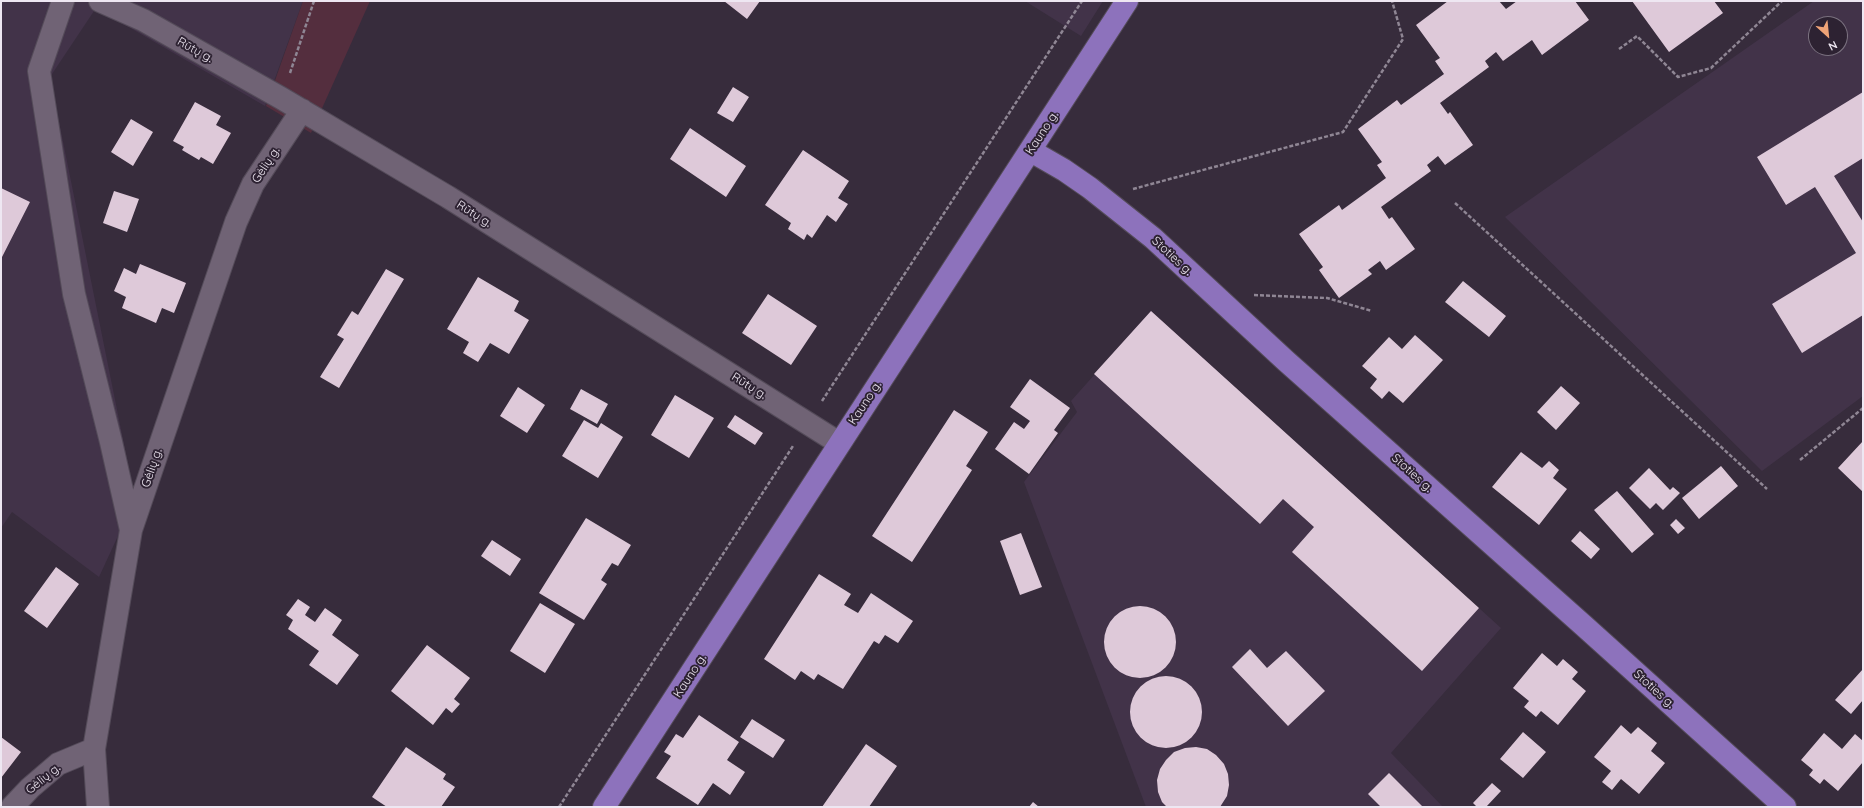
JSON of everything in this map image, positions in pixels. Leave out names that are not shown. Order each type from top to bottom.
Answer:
[{"type":"main road","name":"Kauno g.","points":[[604,807],[1127,1]]},
{"type":"main road","name":"Stoties g.","points":[[1031,151],[1064,170],[1102,197],[1153,238],[1212,294],[1785,807]]},
{"type":"street","points":[[63,1],[39,71],[74,294],[112,442],[131,530]]},
{"type":"street","name":"Rūtų g.","points":[[100,1],[143,20],[302,110],[448,197],[839,443]]},
{"type":"street","name":"Gėlių g.","points":[[12,807],[30,788],[58,764],[94,750],[131,530],[236,222],[254,184],[302,110]]},
{"type":"street","points":[[94,750],[98,807]]},
{"type":"path","points":[[281,98],[314,1]]},
{"type":"path","points":[[1102,197],[1343,132],[1403,39],[1392,1]]},
{"type":"path","points":[[1619,49],[1637,36],[1678,77],[1711,68],[1782,1]]},
{"type":"path","points":[[1455,203],[1767,489]]},
{"type":"path","points":[[1212,294],[1327,298],[1372,311]]},
{"type":"path","points":[[1800,460],[1863,408]]},
{"type":"shaded area","points":[[1,1],[303,1],[265,106],[96,8],[50,77],[135,499],[99,577],[12,512],[1,528]]},
{"type":"shaded area","points":[[303,1],[370,1],[311,133],[266,106]]},
{"type":"shaded area","points":[[1025,1],[1103,1],[1081,36]]},
{"type":"shaded area","points":[[1814,1],[1863,1],[1863,396],[1762,471],[1505,217]]},
{"type":"shaded area","points":[[1151,311],[1501,628],[1391,753],[1443,807],[1146,807],[1024,482],[1077,412],[1071,401]]},
{"type":"building","points":[[724,1],[760,1],[747,19]]},
{"type":"building","points":[[1448,1],[1499,1],[1506,9],[1517,1],[1575,1],[1589,20],[1542,55],[1532,40],[1503,61],[1496,52],[1485,61],[1489,67],[1440,103],[1448,114],[1450,112],[1473,145],[1445,165],[1438,156],[1427,165],[1431,171],[1381,207],[1389,219],[1392,217],[1415,249],[1386,270],[1380,261],[1368,270],[1372,274],[1339,298],[1319,270],[1323,267],[1299,234],[1339,205],[1342,210],[1386,178],[1377,165],[1382,162],[1358,129],[1397,100],[1401,105],[1444,74],[1435,61],[1440,58],[1416,25]]},
{"type":"building","points":[[1632,1],[1714,1],[1723,13],[1669,52]]},
{"type":"building","points":[[733,87],[749,97],[733,122],[717,113]]},
{"type":"building","points":[[1863,92],[1863,158],[1834,176],[1863,222],[1863,315],[1802,353],[1772,304],[1856,253],[1815,187],[1786,205],[1757,157]]},
{"type":"building","points":[[195,102],[221,116],[216,125],[231,133],[213,164],[201,157],[199,160],[182,150],[184,147],[173,141]]},
{"type":"building","points":[[131,119],[153,132],[133,166],[111,152]]},
{"type":"building","points":[[690,128],[746,166],[726,197],[670,159]]},
{"type":"building","points":[[803,150],[849,181],[838,198],[848,204],[836,222],[827,215],[812,238],[807,234],[804,240],[788,229],[791,223],[765,205]]},
{"type":"building","points":[[1,188],[30,202],[1,259]]},
{"type":"building","points":[[114,191],[139,199],[127,232],[103,223]]},
{"type":"building","points":[[140,264],[186,283],[174,313],[162,308],[156,323],[122,308],[126,297],[114,291],[124,268],[136,274]]},
{"type":"building","points":[[386,269],[404,279],[339,388],[320,377],[344,339],[337,335],[352,311],[358,315]]},
{"type":"building","points":[[478,277],[519,301],[514,311],[529,320],[509,354],[490,343],[478,362],[463,353],[469,342],[447,329]]},
{"type":"building","points":[[1463,281],[1506,316],[1489,337],[1445,302]]},
{"type":"building","points":[[768,294],[817,326],[791,365],[742,333]]},
{"type":"building","points":[[1151,311],[1479,608],[1422,671],[1292,552],[1314,527],[1283,499],[1260,524],[1094,374]]},
{"type":"building","points":[[1415,335],[1443,360],[1403,403],[1389,391],[1382,399],[1370,388],[1377,379],[1362,366],[1389,337],[1402,349]]},
{"type":"building","points":[[1030,379],[1070,408],[1054,430],[1058,433],[1029,474],[995,449],[1014,422],[1024,429],[1030,421],[1010,407]]},
{"type":"building","points":[[1561,386],[1580,403],[1556,430],[1537,412]]},
{"type":"building","points":[[518,387],[545,405],[527,433],[500,416]]},
{"type":"building","points":[[581,389],[608,404],[597,424],[570,409]]},
{"type":"building","points":[[675,395],[714,418],[689,458],[651,435]]},
{"type":"building","points":[[954,410],[988,432],[966,466],[972,470],[912,562],[872,536]]},
{"type":"building","points":[[735,415],[763,433],[755,445],[727,427]]},
{"type":"building","points":[[584,420],[598,428],[601,423],[623,437],[598,478],[562,456]]},
{"type":"building","points":[[1863,441],[1863,492],[1838,468]]},
{"type":"building","points":[[1521,452],[1542,468],[1549,461],[1559,470],[1553,478],[1567,489],[1539,525],[1492,487]]},
{"type":"building","points":[[1721,466],[1738,486],[1699,519],[1682,498]]},
{"type":"building","points":[[1649,468],[1670,490],[1673,487],[1680,493],[1663,510],[1656,503],[1650,509],[1629,488]]},
{"type":"building","points":[[1617,491],[1654,534],[1632,553],[1594,510]]},
{"type":"building","points":[[586,518],[631,545],[618,566],[612,563],[601,580],[607,584],[584,620],[539,593]]},
{"type":"building","points":[[1676,519],[1685,528],[1678,534],[1670,525]]},
{"type":"building","points":[[1580,531],[1600,549],[1591,559],[1571,541]]},
{"type":"building","points":[[1021,533],[1042,587],[1020,595],[1000,541]]},
{"type":"building","points":[[492,540],[521,559],[510,576],[481,556]]},
{"type":"building","points":[[56,567],[79,584],[47,628],[24,611]]},
{"type":"building","points":[[819,574],[851,594],[844,605],[858,613],[871,593],[913,621],[898,643],[885,635],[879,644],[874,641],[843,689],[818,674],[814,680],[801,671],[795,680],[764,659]]},
{"type":"building","points":[[298,599],[310,607],[305,615],[315,622],[325,608],[342,620],[332,635],[359,655],[337,685],[309,665],[319,651],[288,629],[293,620],[286,615]]},
{"type":"building","points":[[540,603],[575,624],[545,673],[510,651]]},
{"type":"building","points":[[1140,606],[1160,612],[1170,622],[1176,642],[1170,662],[1160,672],[1140,678],[1120,672],[1110,662],[1104,642],[1110,622],[1120,612]]},
{"type":"building","points":[[427,645],[470,678],[454,699],[460,704],[452,713],[446,708],[433,725],[391,691]]},
{"type":"building","points":[[1250,649],[1267,668],[1286,651],[1325,691],[1288,726],[1232,667]]},
{"type":"building","points":[[1542,653],[1557,666],[1563,659],[1578,672],[1572,679],[1586,691],[1558,725],[1541,711],[1536,717],[1524,707],[1529,701],[1513,688]]},
{"type":"building","points":[[1863,669],[1863,700],[1851,714],[1835,700]]},
{"type":"building","points":[[1166,676],[1186,682],[1196,692],[1202,712],[1196,732],[1186,742],[1166,748],[1146,742],[1136,732],[1130,712],[1136,692],[1146,682]]},
{"type":"building","points":[[699,715],[739,742],[727,760],[745,772],[730,795],[713,783],[698,805],[656,778],[671,756],[664,752],[676,734],[683,738]]},
{"type":"building","points":[[752,719],[785,740],[773,758],[740,737]]},
{"type":"building","points":[[1621,725],[1631,734],[1638,727],[1657,743],[1651,751],[1665,763],[1639,794],[1621,779],[1612,790],[1602,782],[1611,771],[1594,757]]},
{"type":"building","points":[[1523,732],[1546,752],[1523,778],[1500,759]]},
{"type":"building","points":[[1824,733],[1842,749],[1855,734],[1863,741],[1863,762],[1838,791],[1824,779],[1820,784],[1809,775],[1813,770],[1801,760]]},
{"type":"building","points":[[1,737],[21,752],[1,778]]},
{"type":"building","points":[[866,744],[897,766],[869,807],[822,807]]},
{"type":"building","points":[[406,747],[446,774],[443,779],[455,787],[441,807],[387,807],[372,797]]},
{"type":"building","points":[[1196,747],[1207,749],[1216,755],[1224,764],[1228,774],[1229,785],[1227,796],[1220,807],[1167,807],[1162,802],[1158,792],[1157,780],[1160,769],[1174,752],[1185,748]]},
{"type":"building","points":[[1389,773],[1423,807],[1381,807],[1368,794]]},
{"type":"building","points":[[1492,783],[1501,791],[1486,807],[1477,807],[1473,803]]},
{"type":"building","points":[[1033,802],[1039,807],[1029,807]]}]
